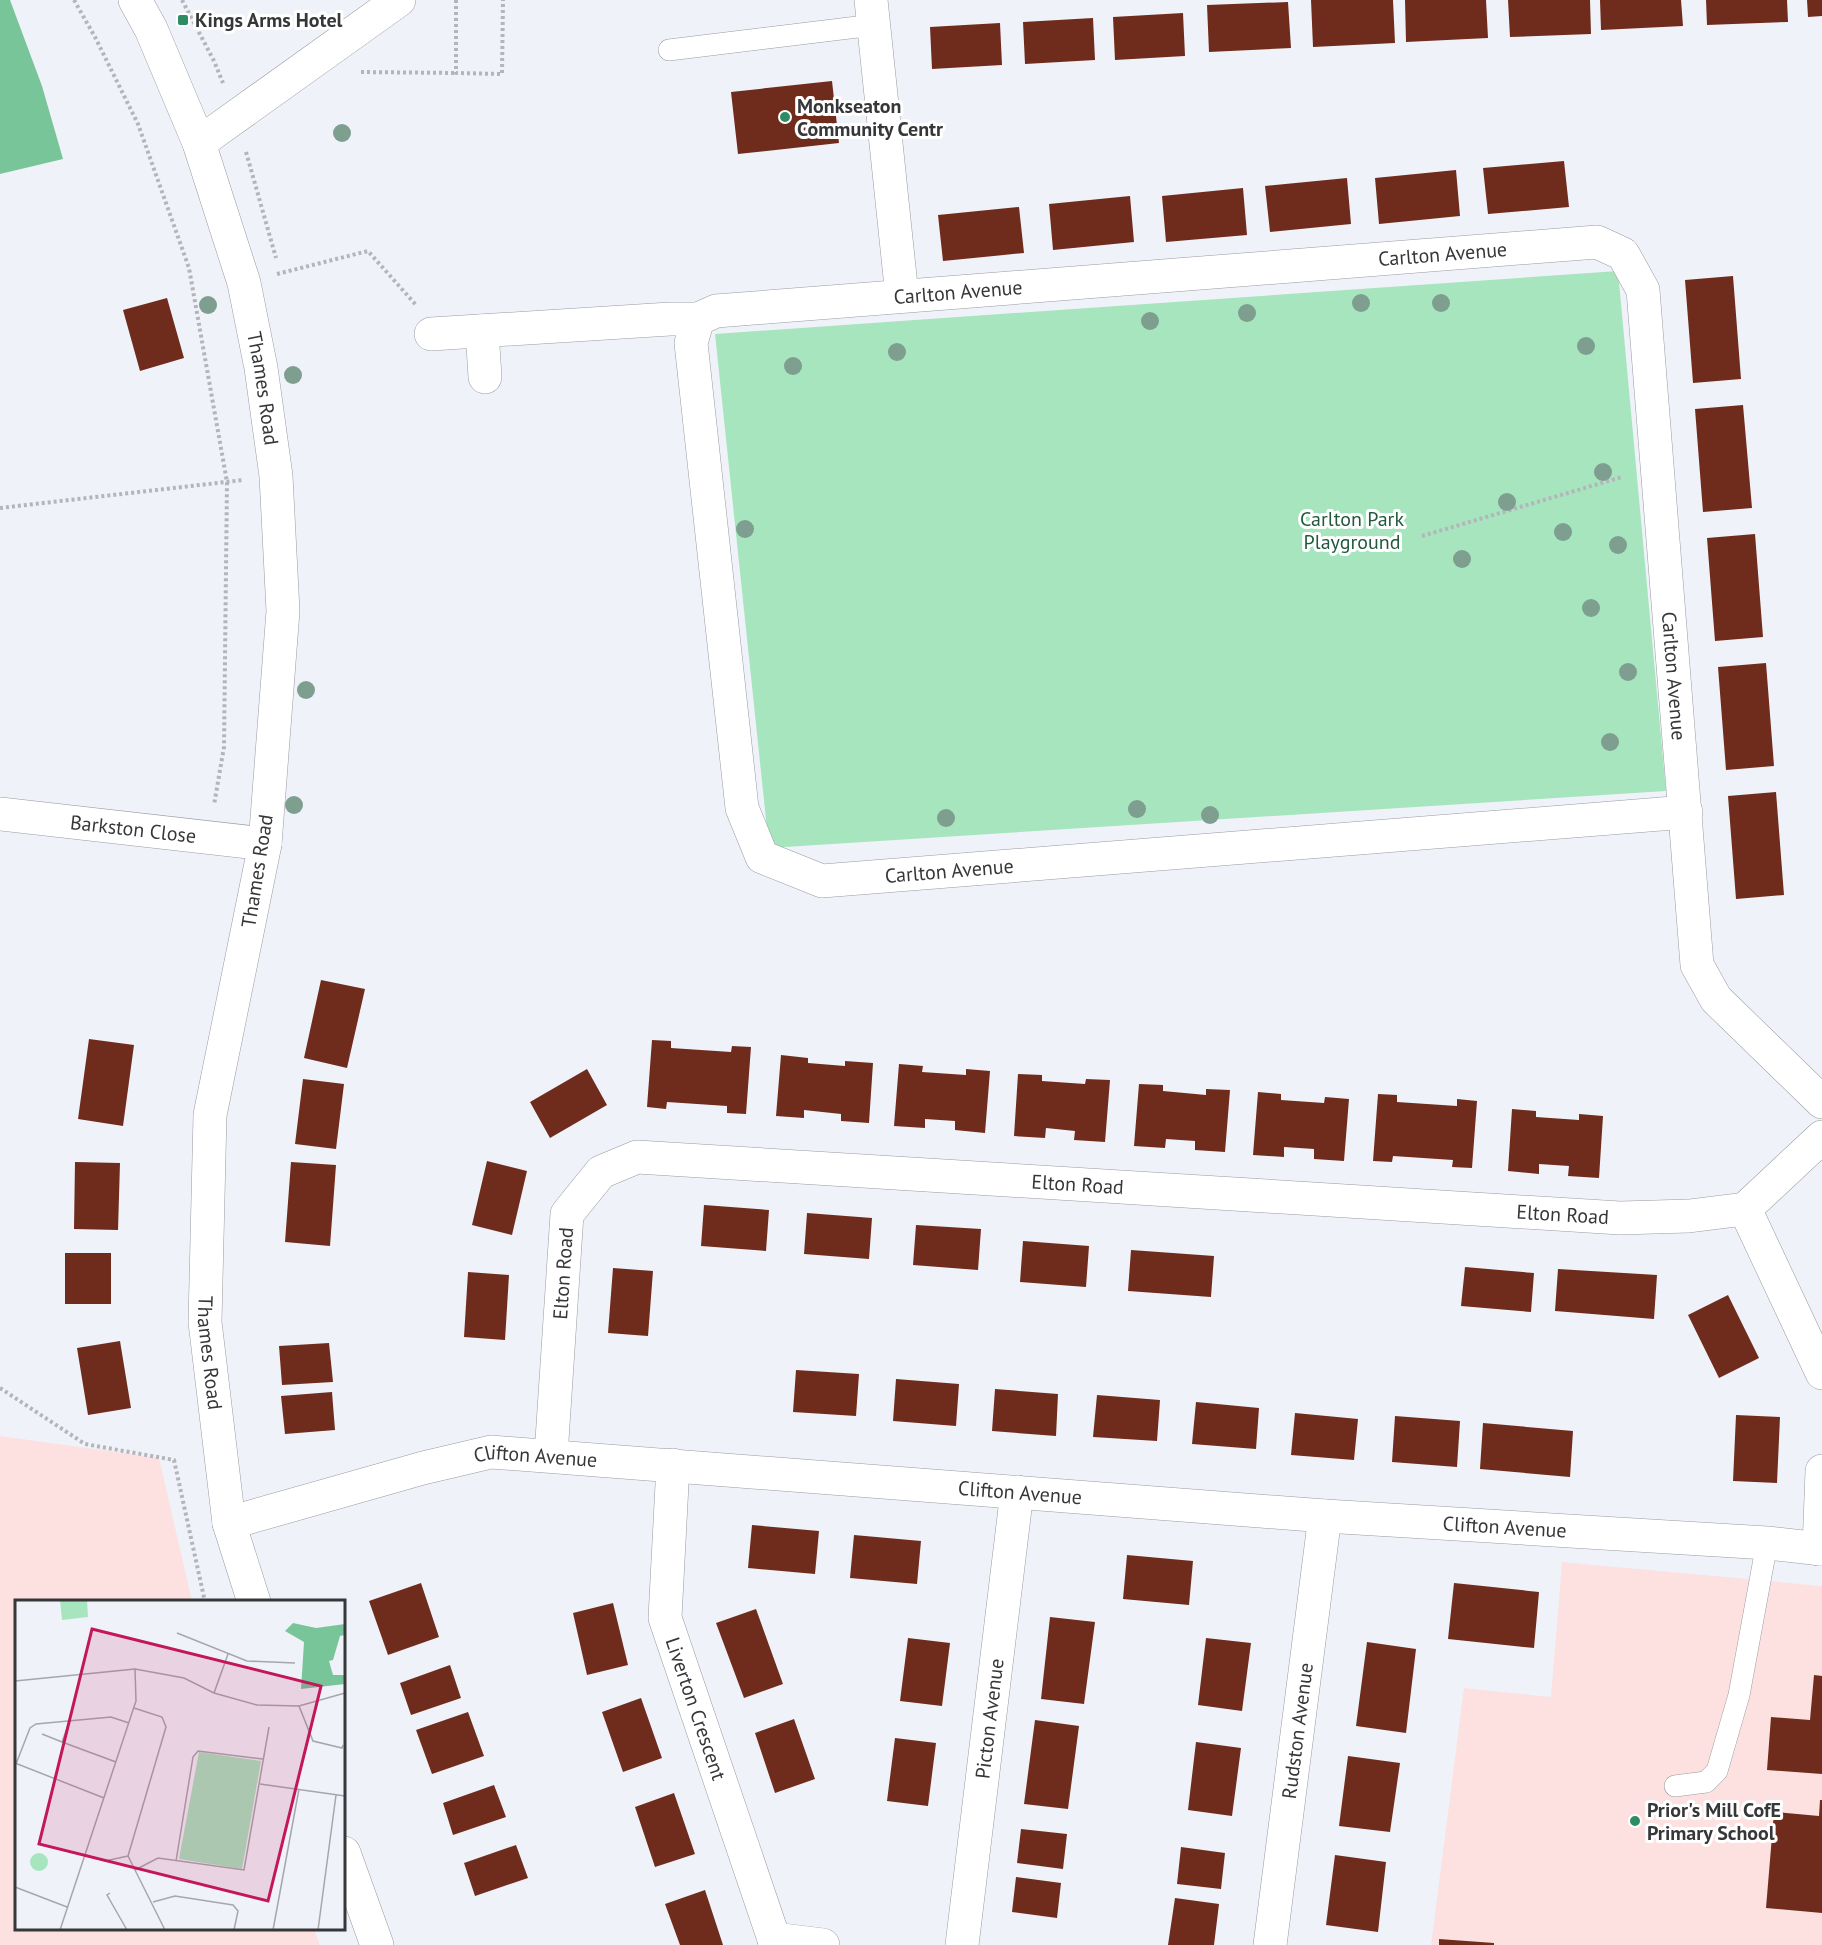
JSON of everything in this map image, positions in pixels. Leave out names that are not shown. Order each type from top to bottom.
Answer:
[{"type":"street","name":"Thames Road","points":[[135,0],[152,29],[199,143],[244,283],[261,368],[276,476],[283,611],[265,844],[210,1115],[206,1322],[229,1523],[253,1600]]},
{"type":"street","points":[[199,143],[399,0]]},
{"type":"street","points":[[873,13],[902,296]]},
{"type":"street","name":"Carlton Avenue","points":[[431,334],[698,319],[716,311],[1597,242],[1623,254],[1644,290],[1697,965],[1716,999],[1822,1102]]},
{"type":"street","name":"Carlton Avenue","points":[[698,319],[691,343],[742,808],[762,857],[822,881],[1686,812]]},
{"type":"street","points":[[482,331],[485,377]]},
{"type":"street","name":"Barkston Close","points":[[0,814],[265,844]]},
{"type":"street","points":[[1822,1137],[1745,1209],[1822,1373]]},
{"type":"street","name":"Elton Road","points":[[551,1455],[567,1214],[601,1172],[637,1156],[1620,1218],[1689,1216],[1745,1209]]},
{"type":"street","name":"Clifton Avenue","points":[[229,1523],[423,1468],[491,1452],[1324,1516],[1767,1543],[1820,1549]]},
{"type":"street","name":"Liverton Crescent","points":[[674,1465],[665,1618],[775,1942]]},
{"type":"street","points":[[1820,1549],[1822,1471]]},
{"type":"street","name":"Picton Avenue","points":[[962,1945],[1017,1492]]},
{"type":"street","name":"Rudston Avenue","points":[[1270,1945],[1324,1516]]},
{"type":"street","points":[[345,1856],[377,1945]]},
{"type":"street","points":[[775,1942],[823,1945]]},
{"type":"lane","points":[[669,50],[873,13]]},
{"type":"lane","points":[[1675,1786],[1706,1782],[1717,1771],[1739,1695],[1767,1543]]},
{"type":"path","points":[[74,0],[138,124],[189,268],[227,482],[224,747],[208,838]]},
{"type":"path","points":[[456,0],[456,73]]},
{"type":"path","points":[[327,51],[342,71],[502,74],[503,0]]},
{"type":"path","points":[[244,283],[368,251],[426,317],[431,334]]},
{"type":"path","points":[[1422,536],[1658,467]]},
{"type":"path","points":[[0,508],[276,476]]},
{"type":"path","points":[[0,1388],[85,1443],[174,1460],[205,1600]]},
{"type":"shaded area","points":[[0,1436],[159,1458],[192,1600],[15,1600],[15,1930],[314,1930],[320,1945],[0,1945]]},
{"type":"shaded area","name":"Prior's Mill CofE Primary School","points":[[1562,1562],[1822,1586],[1822,1945],[1431,1945],[1464,1688],[1551,1697]]},
{"type":"green space","points":[[0,0],[10,0],[42,86],[63,159],[0,174]]},
{"type":"green space","name":"Carlton Park Playground","points":[[1618,271],[1666,791],[769,848],[715,334]]},
{"type":"building","points":[[1311,0],[1393,0],[1395,43],[1313,47]]},
{"type":"building","points":[[1405,0],[1486,0],[1488,38],[1406,42]]},
{"type":"building","points":[[1508,0],[1590,0],[1591,34],[1510,37]]},
{"type":"building","points":[[1600,0],[1681,0],[1683,26],[1601,30]]},
{"type":"building","points":[[1706,0],[1787,0],[1788,22],[1707,25]]},
{"type":"building","points":[[1807,0],[1822,0],[1822,16],[1808,17]]},
{"type":"building","points":[[1288,2],[1291,48],[1209,52],[1207,5]]},
{"type":"building","points":[[1183,13],[1185,56],[1115,60],[1113,17]]},
{"type":"building","points":[[1093,18],[1095,60],[1025,64],[1023,22]]},
{"type":"building","points":[[1000,23],[1002,65],[932,69],[930,27]]},
{"type":"building","name":"Monkseaton Community Centr","points":[[832,81],[839,143],[738,154],[731,92]]},
{"type":"building","points":[[1564,161],[1569,207],[1488,214],[1483,168]]},
{"type":"building","points":[[1456,170],[1460,216],[1379,224],[1375,178]]},
{"type":"building","points":[[1347,178],[1351,224],[1270,232],[1265,186]]},
{"type":"building","points":[[1243,188],[1247,235],[1166,242],[1162,196]]},
{"type":"building","points":[[1130,196],[1134,242],[1053,250],[1049,204]]},
{"type":"building","points":[[1019,207],[1024,253],[943,261],[938,215]]},
{"type":"building","points":[[1733,276],[1741,379],[1693,383],[1685,280]]},
{"type":"building","points":[[167,298],[184,358],[140,371],[123,310]]},
{"type":"building","points":[[1743,405],[1752,508],[1703,512],[1695,409]]},
{"type":"building","points":[[1755,534],[1763,637],[1715,641],[1707,538]]},
{"type":"building","points":[[1766,663],[1774,766],[1726,770],[1718,667]]},
{"type":"building","points":[[1776,792],[1784,895],[1736,899],[1728,796]]},
{"type":"building","points":[[321,980],[365,989],[347,1068],[304,1058]]},
{"type":"building","points":[[89,1039],[134,1045],[123,1126],[78,1119]]},
{"type":"building","points":[[652,1040],[671,1041],[671,1048],[731,1052],[732,1046],[751,1047],[746,1114],[727,1113],[727,1106],[667,1102],[666,1109],[647,1107]]},
{"type":"building","points":[[781,1055],[808,1058],[808,1063],[845,1066],[845,1061],[873,1063],[869,1123],[841,1121],[841,1114],[804,1110],[804,1118],[776,1116]]},
{"type":"building","points":[[899,1064],[923,1066],[922,1072],[966,1075],[966,1069],[990,1071],[985,1133],[955,1130],[955,1121],[925,1119],[925,1128],[894,1126]]},
{"type":"building","points":[[587,1069],[607,1105],[550,1138],[530,1102]]},
{"type":"building","points":[[1018,1074],[1042,1075],[1042,1081],[1085,1084],[1086,1079],[1110,1080],[1105,1142],[1074,1140],[1075,1131],[1046,1128],[1045,1138],[1014,1136]]},
{"type":"building","points":[[303,1079],[344,1084],[336,1149],[295,1144]]},
{"type":"building","points":[[1139,1084],[1163,1085],[1163,1091],[1206,1095],[1206,1089],[1230,1090],[1225,1152],[1195,1150],[1195,1141],[1166,1139],[1165,1148],[1134,1146]]},
{"type":"building","points":[[1258,1092],[1281,1094],[1281,1100],[1324,1103],[1325,1097],[1349,1099],[1344,1161],[1314,1159],[1314,1149],[1284,1147],[1284,1157],[1253,1155]]},
{"type":"building","points":[[1378,1094],[1397,1095],[1397,1102],[1457,1106],[1457,1099],[1477,1101],[1472,1168],[1452,1167],[1453,1160],[1393,1156],[1392,1162],[1373,1161]]},
{"type":"building","points":[[1512,1109],[1536,1111],[1536,1117],[1579,1120],[1579,1114],[1603,1116],[1599,1178],[1568,1176],[1569,1166],[1539,1164],[1539,1174],[1508,1171]]},
{"type":"building","points":[[487,1161],[527,1171],[512,1235],[472,1225]]},
{"type":"building","points":[[75,1162],[120,1163],[118,1230],[74,1229]]},
{"type":"building","points":[[291,1162],[336,1165],[330,1246],[285,1242]]},
{"type":"building","points":[[704,1205],[769,1210],[766,1251],[701,1246]]},
{"type":"building","points":[[807,1213],[872,1218],[869,1259],[804,1254]]},
{"type":"building","points":[[916,1225],[981,1229],[978,1270],[913,1265]]},
{"type":"building","points":[[1023,1241],[1089,1246],[1086,1287],[1020,1282]]},
{"type":"building","points":[[1131,1250],[1214,1256],[1211,1297],[1128,1291]]},
{"type":"building","points":[[65,1253],[111,1253],[111,1304],[65,1304]]},
{"type":"building","points":[[1465,1267],[1534,1273],[1531,1312],[1461,1306]]},
{"type":"building","points":[[613,1268],[653,1271],[648,1336],[608,1333]]},
{"type":"building","points":[[1558,1269],[1657,1275],[1654,1319],[1555,1311]]},
{"type":"building","points":[[468,1272],[509,1275],[505,1340],[464,1337]]},
{"type":"building","points":[[1728,1295],[1759,1358],[1719,1378],[1688,1315]]},
{"type":"building","points":[[120,1341],[131,1408],[88,1415],[77,1348]]},
{"type":"building","points":[[329,1343],[333,1382],[282,1385],[279,1346]]},
{"type":"building","points":[[796,1370],[859,1374],[856,1416],[793,1412]]},
{"type":"building","points":[[896,1379],[959,1384],[956,1426],[893,1421]]},
{"type":"building","points":[[995,1389],[1058,1394],[1056,1436],[992,1431]]},
{"type":"building","points":[[332,1392],[335,1430],[285,1434],[281,1396]]},
{"type":"building","points":[[1097,1395],[1160,1400],[1157,1441],[1093,1437]]},
{"type":"building","points":[[1196,1402],[1259,1408],[1256,1449],[1192,1444]]},
{"type":"building","points":[[1295,1413],[1358,1419],[1354,1460],[1291,1455]]},
{"type":"building","points":[[1736,1415],[1780,1417],[1777,1483],[1733,1481]]},
{"type":"building","points":[[1395,1416],[1460,1421],[1457,1467],[1392,1462]]},
{"type":"building","points":[[1483,1423],[1573,1431],[1570,1477],[1480,1469]]},
{"type":"building","points":[[752,1525],[819,1531],[815,1574],[748,1568]]},
{"type":"building","points":[[854,1535],[921,1541],[917,1584],[850,1578]]},
{"type":"building","points":[[1127,1555],[1193,1561],[1189,1605],[1123,1599]]},
{"type":"building","points":[[421,1583],[439,1637],[388,1655],[369,1601]]},
{"type":"building","points":[[1454,1583],[1539,1592],[1534,1648],[1448,1639]]},
{"type":"building","points":[[613,1603],[628,1665],[587,1675],[573,1613]]},
{"type":"building","points":[[756,1609],[783,1684],[744,1698],[716,1623]]},
{"type":"building","points":[[1050,1617],[1095,1622],[1084,1704],[1041,1699]]},
{"type":"building","points":[[908,1638],[950,1643],[942,1706],[900,1701]]},
{"type":"building","points":[[1206,1638],[1251,1643],[1242,1711],[1198,1705]]},
{"type":"building","points":[[1367,1642],[1416,1649],[1406,1733],[1356,1726]]},
{"type":"building","points":[[450,1665],[461,1698],[411,1715],[400,1683]]},
{"type":"building","points":[[1814,1675],[1822,1676],[1822,1774],[1767,1770],[1771,1717],[1810,1720]]},
{"type":"building","points":[[641,1698],[662,1758],[623,1772],[602,1712]]},
{"type":"building","points":[[468,1712],[484,1756],[432,1774],[416,1730]]},
{"type":"building","points":[[794,1719],[815,1779],[775,1793],[755,1733]]},
{"type":"building","points":[[1035,1720],[1079,1726],[1068,1809],[1024,1804]]},
{"type":"building","points":[[895,1738],[936,1743],[928,1806],[887,1801]]},
{"type":"building","points":[[1196,1742],[1241,1748],[1232,1816],[1188,1810]]},
{"type":"building","points":[[1348,1756],[1400,1763],[1390,1832],[1339,1826]]},
{"type":"building","points":[[494,1785],[506,1817],[453,1835],[443,1803]]},
{"type":"building","points":[[674,1793],[695,1854],[655,1867],[635,1807]]},
{"type":"building","points":[[1820,1800],[1822,1800],[1822,1913],[1766,1908],[1774,1812],[1819,1816]]},
{"type":"building","points":[[1021,1829],[1067,1834],[1063,1869],[1017,1863]]},
{"type":"building","points":[[516,1845],[528,1878],[475,1896],[464,1863]]},
{"type":"building","points":[[1181,1847],[1225,1853],[1221,1889],[1177,1884]]},
{"type":"building","points":[[1335,1855],[1386,1862],[1378,1932],[1326,1925]]},
{"type":"building","points":[[1016,1877],[1061,1883],[1057,1918],[1012,1912]]},
{"type":"building","points":[[705,1890],[723,1945],[680,1945],[665,1904]]},
{"type":"building","points":[[1175,1898],[1219,1904],[1214,1945],[1168,1945]]},
{"type":"building","points":[[1439,1939],[1494,1943],[1494,1945],[1439,1945]]},
{"type":"place","name":"Kings Arms Hotel","points":[[183,20]]},
{"type":"place","name":"Monkseaton Community Centr","points":[[785,117]]},
{"type":"place","name":"Prior's Mill CofE Primary School","points":[[1635,1821]]}]
